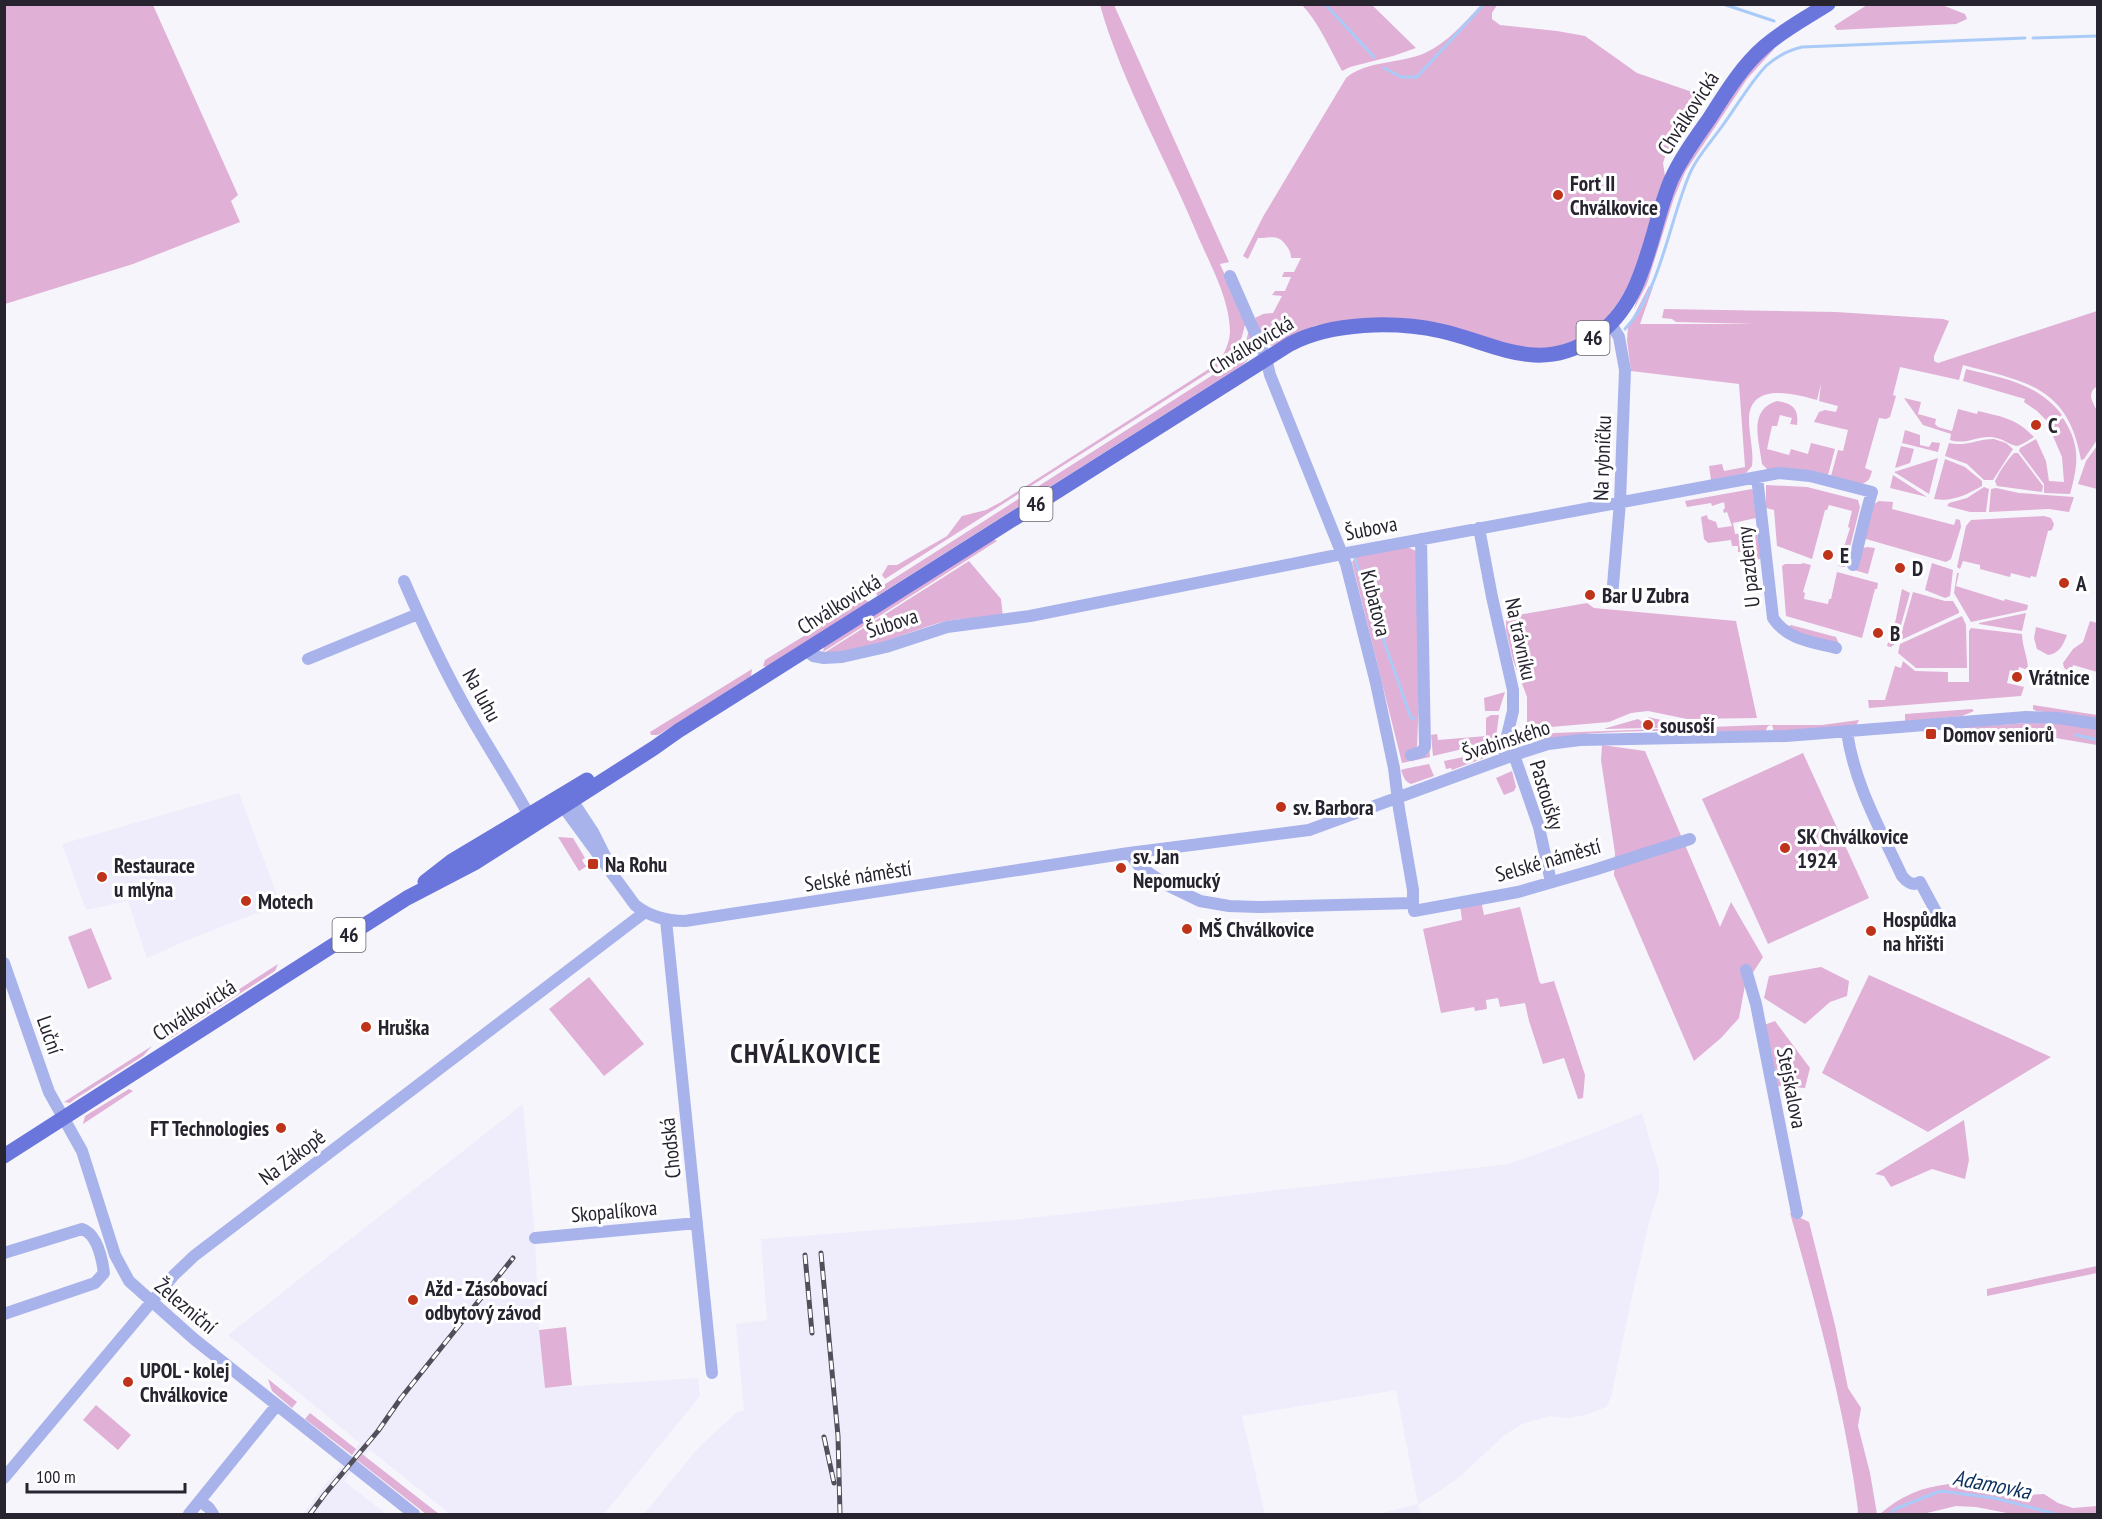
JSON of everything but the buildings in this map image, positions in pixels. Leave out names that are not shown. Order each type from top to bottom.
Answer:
[{"type":"main road","name":"Chválkovická","points":[[4,1156],[407,898],[458,872],[564,799],[678,731],[1266,358],[1311,334],[1332,328],[1355,327],[1432,329],[1514,354],[1546,355],[1582,345],[1611,324],[1627,304],[1638,283],[1666,194],[1678,166],[1730,87],[1763,48],[1786,30],[1828,4]]},
{"type":"street","name":"Kubatova","points":[[1230,276],[1266,358],[1270,375],[1342,554],[1376,683],[1394,768],[1414,907]]},
{"type":"street","name":"Na rybníčku","points":[[1611,324],[1619,337],[1625,362],[1620,502],[1612,597]]},
{"type":"street","name":"Šubova","points":[[806,650],[813,656],[824,658],[851,655],[886,647],[947,627],[1030,616],[1342,554],[1779,473],[1797,474],[1872,492],[1859,534],[1860,541],[1853,566]]},
{"type":"street","name":"U pazderny","points":[[1757,477],[1773,618],[1784,632],[1836,648]]},
{"type":"street","name":"Na trávníku","points":[[1479,528],[1513,690],[1513,711],[1504,748],[1510,756]]},
{"type":"street","name":"Kubatova","points":[[1411,755],[1421,753],[1425,747],[1421,539]]},
{"type":"street","name":"Na luhu","points":[[404,581],[467,711],[509,783],[524,803],[531,820]]},
{"type":"street","points":[[308,659],[418,614]]},
{"type":"street","name":"Švabinského","points":[[1397,798],[1510,756],[1548,744],[1580,740],[1786,736],[2026,717],[2094,723]]},
{"type":"street","points":[[1846,732],[1852,762],[1860,784],[1902,876],[1910,883],[1920,882],[1940,919]]},
{"type":"street","name":"Pastoušky","points":[[1510,756],[1539,827],[1551,882]]},
{"type":"street","name":"Selské náměstí","points":[[564,799],[600,845],[612,874],[631,901],[645,912],[666,920],[700,920],[1129,853],[1309,830],[1397,798]]},
{"type":"street","name":"Selské náměstí","points":[[1129,853],[1140,867],[1167,885],[1200,901],[1229,906],[1414,907],[1518,892],[1690,839]]},
{"type":"street","name":"Na Zákopě","points":[[4,1478],[174,1275],[194,1256],[645,912]]},
{"type":"street","name":"Chodská","points":[[666,920],[712,1373]]},
{"type":"street","name":"Luční","points":[[4,963],[46,1083],[64,1118]]},
{"type":"street","name":"Stejskalova","points":[[1746,970],[1756,1004],[1797,1213]]},
{"type":"street","name":"Železniční","points":[[64,1118],[82,1151],[121,1268],[129,1281],[152,1303],[414,1515]]},
{"type":"street","name":"Skopalíkova","points":[[535,1238],[697,1223]]},
{"type":"street","points":[[4,1253],[82,1229],[89,1232],[93,1238],[104,1273],[95,1283],[4,1314]]},
{"type":"street","points":[[189,1515],[277,1405]]},
{"type":"street","points":[[200,1501],[209,1508],[213,1515]]},
{"type":"shaded area","points":[[5,4],[153,5],[238,195],[231,201],[240,222],[133,264],[5,304]]},
{"type":"shaded area","points":[[1100,5],[1114,5],[1229,262],[1220,264],[1245,320],[1238,351],[1216,368],[885,579],[882,575],[888,565],[897,565],[947,536],[962,516],[986,510],[1001,502],[1212,367],[1227,347],[1230,332],[1229,320],[1220,285],[1133,94]]},
{"type":"shaded area","points":[[1302,5],[1372,5],[1416,48],[1342,71],[1319,28]]},
{"type":"shaded area","points":[[1481,5],[1497,5],[1492,13],[1492,19],[1500,25],[1585,36],[1637,73],[1698,94],[1691,102],[1690,111],[1666,154],[1663,163],[1665,176],[1651,226],[1632,278],[1619,301],[1602,322],[1582,337],[1548,348],[1534,349],[1344,321],[1314,326],[1272,346],[1263,342],[1255,318],[1273,313],[1282,296],[1272,295],[1275,291],[1285,291],[1291,277],[1282,277],[1284,272],[1294,272],[1301,258],[1291,258],[1290,251],[1285,244],[1273,237],[1258,238],[1248,259],[1243,256],[1264,215],[1346,78],[1364,68],[1415,56],[1433,49],[1455,32]]},
{"type":"shaded area","points":[[1867,5],[1942,5],[1965,14],[1967,19],[1956,24],[1837,30],[1834,26]]},
{"type":"shaded area","points":[[1775,48],[1747,79],[1685,172],[1674,198],[1647,284],[1634,309],[1649,271],[1669,202],[1690,159],[1733,93],[1763,58]]},
{"type":"shaded area","points":[[1649,286],[1653,287],[1640,324],[1757,324],[1676,322],[1662,318],[1664,309],[1836,312],[1943,319],[1949,321],[1934,356],[1934,361],[1938,363],[2097,311],[2097,386],[2091,395],[2097,411],[2097,440],[2081,460],[2075,435],[2066,416],[2055,402],[2041,391],[2025,383],[1963,365],[1959,380],[1900,367],[1890,417],[1879,418],[1865,468],[1872,471],[1866,482],[1861,484],[1831,476],[1838,450],[1843,451],[1848,430],[1814,422],[1819,412],[1825,410],[1836,412],[1838,406],[1819,401],[1821,384],[1817,400],[1786,393],[1775,393],[1757,400],[1751,408],[1749,420],[1752,466],[1746,473],[1711,480],[1709,466],[1722,464],[1724,471],[1745,467],[1739,384],[1631,371],[1627,340],[1628,327]]},
{"type":"shaded area","points":[[1249,330],[1253,350],[1241,366],[877,596],[876,591],[879,588],[1230,364],[1243,352]]},
{"type":"shaded area","points":[[1966,369],[2006,379],[2031,389],[2052,404],[2062,415],[2050,424],[2024,402],[2025,399],[1963,381]]},
{"type":"shaded area","points":[[1904,398],[1921,402],[1918,414],[1936,419],[1935,424],[1938,427],[1952,431],[1958,409],[1977,414],[1978,411],[2015,422],[2034,437],[2017,446],[1991,437],[1961,442],[1950,440],[1951,434],[1923,425]]},
{"type":"shaded area","points":[[1777,401],[1787,403],[1794,408],[1797,425],[1790,424],[1792,418],[1780,415],[1777,426],[1772,426],[1767,449],[1789,455],[1791,449],[1808,454],[1811,443],[1835,449],[1828,475],[1768,470],[1762,464],[1758,436],[1759,419],[1762,411],[1768,405]]},
{"type":"shaded area","points":[[2063,418],[2073,437],[2075,447],[2076,465],[2073,484],[2070,494],[2044,493],[2044,484],[2019,451],[2020,448],[2036,439],[2046,461],[2049,481],[2064,482],[2062,457],[2053,436],[2057,433],[2052,426]]},
{"type":"shaded area","points":[[1905,430],[1920,435],[1920,445],[1929,447],[1932,442],[1940,443],[1938,452],[1902,443]]},
{"type":"shaded area","points":[[1994,439],[2006,443],[2013,449],[1993,480],[1984,480],[1967,464],[1945,456],[1949,443],[1961,444]]},
{"type":"shaded area","points":[[1901,446],[1914,449],[1910,463],[1895,468]]},
{"type":"shaded area","points":[[2097,446],[2097,489],[2078,484],[2086,461]]},
{"type":"shaded area","points":[[2014,453],[2018,453],[2043,486],[2042,492],[1997,486],[1995,481]]},
{"type":"shaded area","points":[[1938,458],[1929,494],[1894,472]]},
{"type":"shaded area","points":[[1945,459],[1965,467],[1982,481],[1982,486],[1953,499],[1934,499]]},
{"type":"shaded area","points":[[1893,475],[1927,497],[1890,488]]},
{"type":"shaded area","points":[[1766,485],[1807,487],[1858,500],[1860,507],[1845,567],[1838,566],[1850,528],[1848,527],[1852,511],[1829,505],[1825,510],[1812,559],[1777,546],[1774,510],[1766,508]]},
{"type":"shaded area","points":[[1984,487],[1989,489],[1986,512],[1970,512],[1947,506],[1949,503],[1967,498]]},
{"type":"shaded area","points":[[1752,489],[1756,518],[1733,523],[1735,534],[1757,531],[1761,557],[1752,560],[1750,551],[1738,552],[1738,546],[1732,546],[1731,540],[1708,543],[1704,539],[1701,517],[1707,515],[1708,519],[1716,522],[1718,528],[1732,526],[1727,512],[1724,513],[1723,510],[1724,502],[1712,506],[1711,503],[1687,507],[1685,501]]},
{"type":"shaded area","points":[[1991,489],[2019,493],[2074,497],[2069,512],[2049,509],[1989,512]]},
{"type":"shaded area","points":[[1879,501],[1893,502],[1892,509],[1954,525],[1956,519],[1960,520],[1961,527],[1951,559],[1946,562],[1866,539],[1864,535],[1874,504]]},
{"type":"shaded area","points":[[2044,516],[2051,518],[2054,524],[2052,530],[2048,531],[2036,577],[2031,576],[2030,578],[2011,573],[2010,577],[1980,569],[1980,565],[1963,561],[1960,569],[1957,567],[1966,526],[1971,520]]},
{"type":"shaded area","points":[[993,539],[997,541],[823,652],[824,647]]},
{"type":"shaded area","points":[[1405,546],[1416,551],[1420,675],[1417,747],[1410,758],[1427,755],[1428,731],[1430,757],[1402,763],[1352,562],[1357,555]]},
{"type":"shaded area","points":[[1863,548],[1875,548],[1868,574],[1854,570]]},
{"type":"shaded area","points":[[969,561],[1001,599],[1003,617],[947,621],[866,648],[836,654],[824,653]]},
{"type":"shaded area","points":[[1803,563],[1811,565],[1803,592],[1805,593],[1804,599],[1828,604],[1837,572],[1878,583],[1862,638],[1786,616],[1782,566]]},
{"type":"shaded area","points":[[1932,563],[1953,570],[1950,596],[1945,598],[1925,590]]},
{"type":"shaded area","points":[[1957,573],[1959,573],[1956,586],[2004,601],[2005,599],[2028,605],[2027,610],[1971,622],[1954,593]]},
{"type":"shaded area","points":[[1902,589],[1910,593],[1896,643],[1891,647],[1887,646],[1892,628],[1894,628]]},
{"type":"shaded area","points":[[1913,592],[1953,601],[1959,613],[1901,640]]},
{"type":"shaded area","points":[[864,599],[870,603],[767,667],[763,666],[765,660]]},
{"type":"shaded area","points":[[1587,603],[1594,608],[1736,621],[1757,718],[1687,719],[1648,711],[1631,713],[1609,722],[1527,729],[1527,697],[1513,660],[1506,630],[1506,617]]},
{"type":"shaded area","points":[[2026,613],[2022,631],[1979,624],[1979,623]]},
{"type":"shaded area","points":[[1962,616],[1966,625],[1967,668],[1916,668],[1898,653],[1900,644]]},
{"type":"shaded area","points":[[2090,621],[2097,623],[2097,672],[2073,665],[2071,672],[2064,668],[2063,663],[2073,649],[2083,642]]},
{"type":"shaded area","points":[[1789,626],[1836,637],[1839,644],[1790,631]]},
{"type":"shaded area","points":[[2036,627],[2067,635],[2058,651],[2048,655],[2037,649],[2034,638]]},
{"type":"shaded area","points":[[1971,628],[2022,634],[2028,670],[2019,667],[2018,672],[2010,670],[2007,683],[2024,687],[2021,696],[1869,708],[1868,700],[1885,700],[1895,666],[1901,668],[1903,661],[1915,671],[1948,672],[1948,682],[1969,682],[1969,631]]},
{"type":"shaded area","points":[[752,669],[751,676],[658,735],[651,735],[650,732]]},
{"type":"shaded area","points":[[1505,692],[1499,711],[1485,711],[1484,698]]},
{"type":"shaded area","points":[[2033,705],[2097,715],[2097,719],[2036,711]]},
{"type":"shaded area","points":[[1972,709],[1974,711],[1962,716],[1905,722],[1905,714]]},
{"type":"shaded area","points":[[1499,715],[1496,737],[1492,742],[1433,756],[1431,735],[1437,734],[1438,740],[1486,736],[1486,718]]},
{"type":"shaded area","points":[[1648,717],[1692,727],[1603,729],[1638,719],[1648,723],[1650,720]]},
{"type":"shaded area","points":[[1859,720],[1856,726],[1774,732],[1772,725],[1822,725]]},
{"type":"shaded area","points":[[2029,723],[2063,724],[2097,729],[2097,745],[2021,732],[1952,734],[1950,744],[1949,731],[1951,728]]},
{"type":"shaded area","points":[[1772,725],[1768,726],[1765,732],[1643,731],[1584,734],[1526,743],[1519,739],[1554,733]]},
{"type":"shaded area","points":[[1602,745],[1645,751],[1720,927],[1731,902],[1763,957],[1745,985],[1739,1018],[1721,1038],[1694,1061],[1614,875],[1615,853],[1601,760]]},
{"type":"shaded area","points":[[1483,753],[1484,758],[1452,770],[1451,768],[1446,769],[1444,761]]},
{"type":"shaded area","name":"SK Chválkovice 1924","points":[[1803,753],[1869,898],[1768,944],[1702,799]]},
{"type":"shaded area","points":[[1429,764],[1434,776],[1411,784],[1403,777],[1401,770]]},
{"type":"shaded area","points":[[1512,771],[1516,787],[1514,791],[1504,795],[1496,778]]},
{"type":"shaded area","points":[[239,793],[280,903],[278,905],[147,958],[128,901],[86,910],[62,844]]},
{"type":"shaded area","points":[[558,837],[573,838],[585,858],[582,860],[585,865],[589,865],[579,871]]},
{"type":"shaded area","points":[[1481,900],[1484,915],[1520,907],[1539,981],[1541,984],[1554,981],[1585,1075],[1583,1098],[1578,1099],[1564,1058],[1543,1064],[1525,1003],[1500,1007],[1498,998],[1486,1000],[1487,1009],[1475,1011],[1474,1007],[1441,1013],[1423,929],[1462,920],[1460,905]]},
{"type":"shaded area","points":[[91,928],[112,979],[88,989],[68,937]]},
{"type":"shaded area","points":[[278,964],[275,971],[169,1039],[164,1038]]},
{"type":"shaded area","points":[[1821,967],[1849,981],[1847,996],[1830,1002],[1805,1024],[1764,998],[1769,976]]},
{"type":"shaded area","points":[[1869,975],[2051,1057],[1928,1132],[1822,1073]]},
{"type":"shaded area","points":[[589,977],[644,1044],[604,1076],[549,1009]]},
{"type":"shaded area","points":[[1775,1021],[1810,1068],[1805,1088],[1778,1086],[1764,1025]]},
{"type":"shaded area","points":[[152,1046],[143,1056],[70,1103],[64,1102]]},
{"type":"shaded area","points":[[129,1089],[133,1091],[83,1124],[85,1116]]},
{"type":"shaded area","points":[[523,1104],[545,1388],[698,1378],[700,1396],[604,1514],[450,1514],[370,1450],[344,1481],[386,1514],[303,1514],[360,1443],[228,1335]]},
{"type":"shaded area","points":[[1642,1113],[1659,1171],[1659,1191],[1650,1218],[1611,1397],[1606,1407],[1585,1415],[1569,1418],[1549,1416],[1522,1424],[1503,1436],[1461,1476],[1418,1505],[1421,1514],[1379,1514],[1418,1504],[1396,1390],[1242,1416],[1265,1514],[644,1514],[699,1447],[737,1412],[744,1411],[736,1324],[767,1320],[761,1239],[1022,1219],[1509,1164]]},
{"type":"shaded area","points":[[1964,1120],[1969,1160],[1965,1179],[1932,1169],[1891,1187],[1884,1176],[1875,1174]]},
{"type":"shaded area","points":[[1790,1213],[1809,1222],[1848,1388],[1861,1408],[1858,1426],[1870,1473],[1877,1514],[1857,1514],[1846,1435],[1838,1397]]},
{"type":"shaded area","points":[[2097,1266],[2097,1273],[1987,1296],[1987,1289]]},
{"type":"shaded area","points":[[566,1327],[572,1385],[545,1388],[539,1330]]},
{"type":"shaded area","points":[[268,1379],[297,1402],[292,1408],[272,1391]]},
{"type":"shaded area","points":[[96,1405],[131,1435],[118,1450],[83,1420]]},
{"type":"shaded area","points":[[310,1413],[356,1449],[352,1455],[305,1419]]},
{"type":"shaded area","points":[[362,1454],[439,1514],[426,1514],[357,1460]]},
{"type":"shaded area","points":[[1987,1476],[2010,1490],[2030,1495],[2044,1494],[2058,1503],[2073,1508],[2097,1506],[2097,1514],[2012,1514],[1976,1507],[1956,1506],[1923,1514],[1880,1514],[1895,1502],[1921,1490],[1939,1485],[1973,1481]]},
{"type":"waterway","points":[[1325,4],[1374,57]]},
{"type":"waterway","points":[[1384,68],[1401,77],[1417,77],[1484,4]]},
{"type":"waterway","points":[[1723,4],[1774,21]]},
{"type":"waterway","points":[[2033,38],[2098,36]]},
{"type":"waterway","points":[[1625,329],[1647,297],[1681,196],[1695,164],[1754,80],[1774,60],[1802,47],[2025,38]]},
{"type":"waterway","points":[[1355,559],[1411,718],[1414,718]]},
{"type":"waterway","points":[[2076,735],[2098,740]]},
{"type":"waterway","name":"Adamovka","points":[[1890,1514],[1895,1509],[1940,1491],[1994,1498],[2056,1514]]},
{"type":"railway","points":[[821,1253],[838,1436],[840,1514]]},
{"type":"railway","points":[[805,1255],[812,1333]]},
{"type":"railway","points":[[310,1514],[513,1258]]},
{"type":"railway","points":[[824,1437],[834,1483]]},
{"type":"place","name":"Fort II Chválkovice","points":[[1558,195]]},
{"type":"place","name":"C","points":[[2036,425]]},
{"type":"place","name":"E","points":[[1828,555]]},
{"type":"place","name":"D","points":[[1900,568]]},
{"type":"place","name":"A","points":[[2064,583]]},
{"type":"place","name":"Bar U Zubra","points":[[1590,595]]},
{"type":"place","name":"B","points":[[1878,633]]},
{"type":"place","name":"Vrátnice","points":[[2017,677]]},
{"type":"place","name":"sousoší","points":[[1648,725]]},
{"type":"place","name":"Domov seniorů","points":[[1931,734]]},
{"type":"place","name":"sv. Barbora","points":[[1281,807]]},
{"type":"place","name":"SK Chválkovice 1924","points":[[1785,848]]},
{"type":"place","name":"Na Rohu","points":[[593,864]]},
{"type":"place","name":"sv. Jan Nepomucký","points":[[1121,868]]},
{"type":"place","name":"Restaurace u mlýna","points":[[102,877]]},
{"type":"place","name":"Motech","points":[[246,901]]},
{"type":"place","name":"MŠ Chválkovice","points":[[1187,929]]},
{"type":"place","name":"Hospůdka na hřišti","points":[[1871,931]]},
{"type":"place","name":"Hruška","points":[[366,1027]]},
{"type":"place","name":"FT Technologies","points":[[281,1128]]},
{"type":"place","name":"Ažd - Zásobovací odbytový závod","points":[[413,1300]]},
{"type":"place","name":"UPOL - kolej Chválkovice","points":[[128,1382]]},
{"type":"district","name":"CHVÁLKOVICE","points":[[806,1053]]}]
